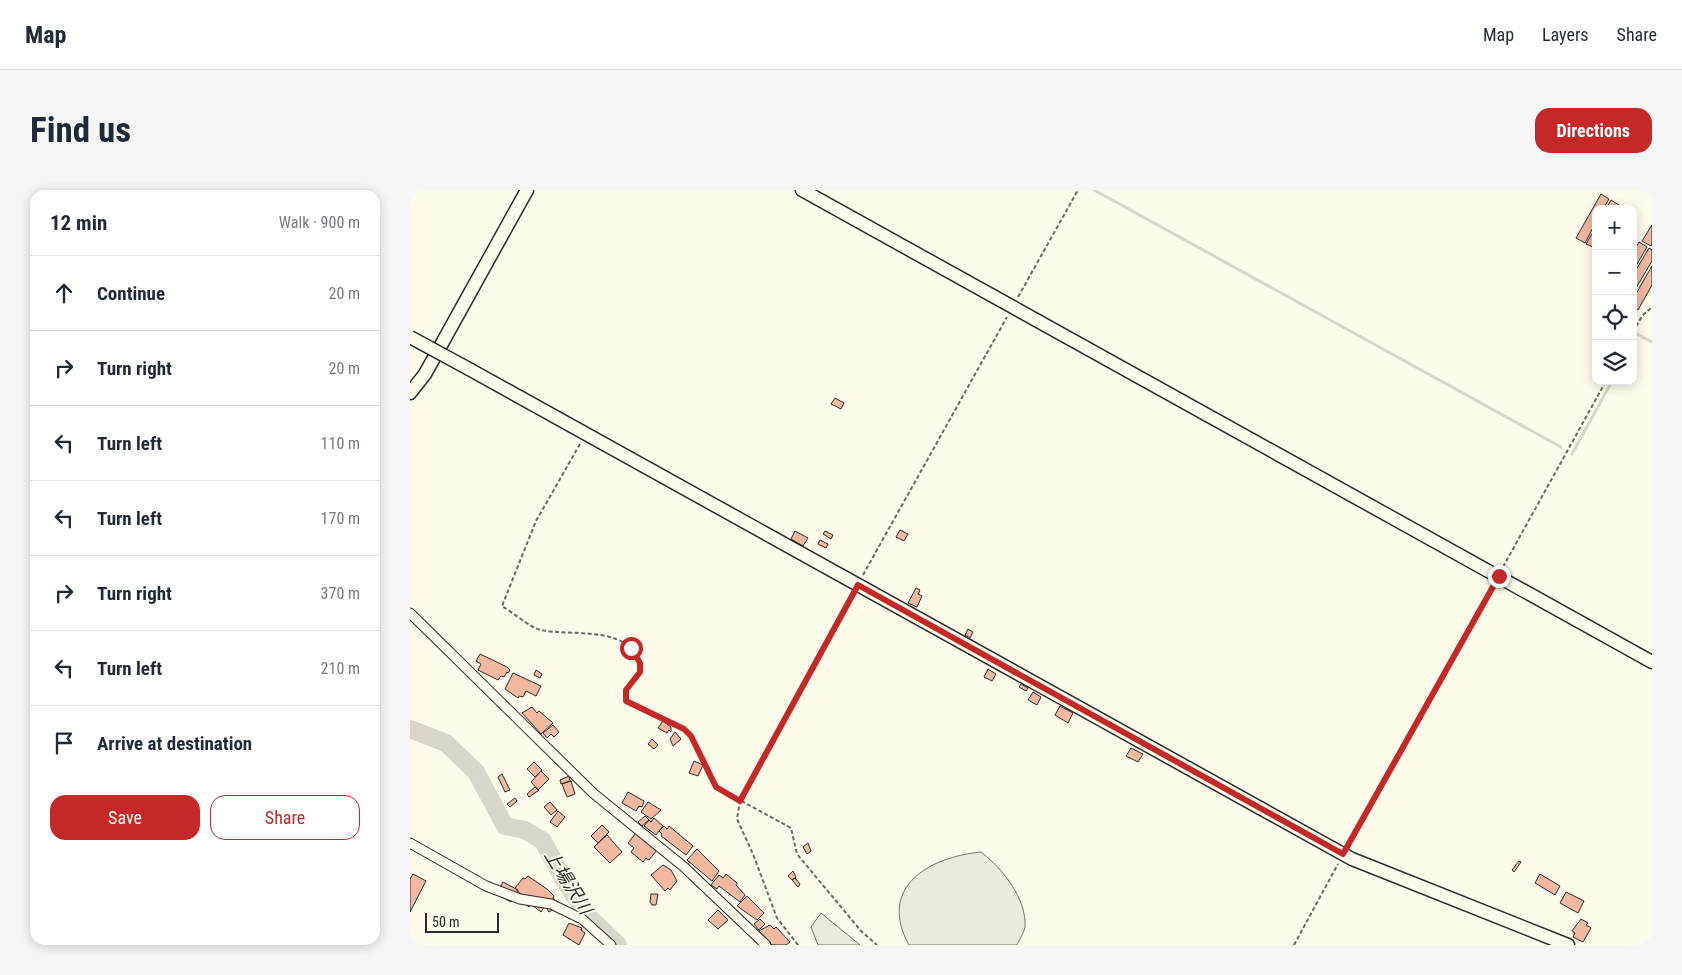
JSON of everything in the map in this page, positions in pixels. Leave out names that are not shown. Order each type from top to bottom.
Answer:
[{"type":"street","points":[[410,393],[425,374],[527,190]]},
{"type":"street","points":[[802,190],[1013,305],[1652,662]]},
{"type":"street","points":[[410,337],[1343,854],[1568,945]]},
{"type":"street","points":[[410,613],[593,794],[684,867],[766,945]]},
{"type":"street","points":[[410,843],[486,886],[520,899],[551,904],[582,919],[612,945]]},
{"type":"path","points":[[798,945],[777,918],[753,854],[737,819],[740,801],[1078,190]]},
{"type":"path","points":[[1637,325],[1642,316],[1652,307]]},
{"type":"path","points":[[1294,945],[1604,385]]},
{"type":"path","points":[[585,434],[536,521],[502,606],[540,630],[580,631],[622,641],[631,648],[640,663],[640,672],[626,690],[626,701],[684,729],[691,736],[716,787],[791,828],[797,854],[861,930],[877,945]]},
{"type":"shaded area","points":[[981,852],[1005,875],[1022,906],[1025,916],[1025,927],[1017,945],[909,945],[901,925],[899,907],[904,891],[927,868],[943,860]]},
{"type":"shaded area","points":[[821,913],[860,945],[818,945],[811,927]]},
{"type":"building","points":[[1601,194],[1609,199],[1605,205],[1595,205]]},
{"type":"building","points":[[1611,200],[1619,205],[1608,205]]},
{"type":"building","points":[[1592,210],[1592,230],[1585,243],[1576,238]]},
{"type":"building","points":[[1652,225],[1652,243],[1651,246],[1642,241]]},
{"type":"building","points":[[1592,234],[1592,247],[1586,244]]},
{"type":"building","points":[[1639,242],[1647,247],[1637,264],[1637,250]]},
{"type":"building","points":[[1649,248],[1652,250],[1652,261],[1637,286],[1637,268]]},
{"type":"building","points":[[1652,266],[1652,285],[1638,310],[1637,292]]},
{"type":"building","points":[[835,398],[844,403],[841,409],[831,404]]},
{"type":"building","points":[[900,530],[908,534],[904,541],[896,537]]},
{"type":"building","points":[[795,531],[808,538],[803,546],[791,539]]},
{"type":"building","points":[[825,531],[833,535],[831,539],[823,534]]},
{"type":"building","points":[[820,540],[828,544],[826,548],[818,544]]},
{"type":"building","points":[[916,588],[920,590],[918,594],[922,596],[917,607],[908,603]]},
{"type":"building","points":[[968,629],[973,632],[970,638],[965,635]]},
{"type":"building","points":[[480,654],[510,670],[504,677],[501,676],[498,680],[478,670],[481,664],[476,661]]},
{"type":"building","points":[[988,669],[996,674],[992,681],[984,677]]},
{"type":"building","points":[[536,670],[542,674],[540,678],[534,675]]},
{"type":"building","points":[[513,673],[541,686],[536,696],[526,691],[523,697],[519,696],[518,698],[505,689]]},
{"type":"building","points":[[1021,684],[1028,688],[1026,691],[1019,687]]},
{"type":"building","points":[[1033,692],[1041,697],[1037,705],[1028,700]]},
{"type":"building","points":[[1060,706],[1073,713],[1068,723],[1055,715]]},
{"type":"building","points":[[532,707],[537,713],[539,711],[553,723],[541,734],[522,713]]},
{"type":"building","points":[[663,721],[671,727],[671,732],[669,730],[667,733],[658,728]]},
{"type":"building","points":[[553,725],[559,732],[554,737],[551,734],[547,738],[543,733]]},
{"type":"building","points":[[675,732],[681,739],[673,746],[670,739]]},
{"type":"building","points":[[652,739],[658,745],[654,749],[648,744]]},
{"type":"building","points":[[1131,748],[1143,754],[1138,762],[1126,756]]},
{"type":"building","points":[[694,761],[703,765],[698,776],[689,773]]},
{"type":"building","points":[[534,762],[542,770],[535,777],[527,769]]},
{"type":"building","points":[[541,771],[549,779],[538,790],[531,782]]},
{"type":"building","points":[[502,774],[510,790],[505,792],[498,777]]},
{"type":"building","points":[[569,776],[570,781],[561,784],[560,780]]},
{"type":"building","points":[[571,781],[575,794],[567,797],[562,784]]},
{"type":"building","points":[[535,787],[539,790],[529,797],[527,794]]},
{"type":"building","points":[[628,792],[644,801],[642,807],[639,806],[636,811],[622,803]]},
{"type":"building","points":[[515,798],[517,801],[510,807],[507,804]]},
{"type":"building","points":[[550,802],[557,810],[551,815],[544,807]]},
{"type":"building","points":[[648,802],[661,810],[651,819],[641,812]]},
{"type":"building","points":[[558,811],[565,817],[557,827],[550,822]]},
{"type":"building","points":[[645,816],[649,820],[642,826],[638,822]]},
{"type":"building","points":[[654,818],[663,826],[656,835],[644,826],[649,820],[651,822]]},
{"type":"building","points":[[602,825],[609,832],[598,843],[591,836]]},
{"type":"building","points":[[664,826],[667,829],[669,826],[693,846],[686,855],[661,836],[662,834],[659,831]]},
{"type":"building","points":[[636,833],[657,850],[649,860],[646,858],[643,862],[631,852],[634,848],[628,843]]},
{"type":"building","points":[[607,835],[622,852],[610,863],[594,847]]},
{"type":"building","points":[[808,843],[811,851],[807,854],[803,847]]},
{"type":"building","points":[[697,849],[719,871],[712,881],[687,860]]},
{"type":"building","points":[[1519,861],[1521,862],[1514,872],[1512,870]]},
{"type":"building","points":[[663,865],[671,870],[677,881],[670,890],[668,888],[665,891],[651,875]]},
{"type":"building","points":[[793,871],[796,877],[792,880],[788,876]]},
{"type":"building","points":[[413,874],[426,881],[410,912],[410,879]]},
{"type":"building","points":[[726,874],[737,883],[736,885],[745,895],[740,902],[719,886],[717,889],[711,885],[719,875],[723,878]]},
{"type":"building","points":[[1540,874],[1560,886],[1555,895],[1535,883]]},
{"type":"building","points":[[528,876],[547,889],[554,896],[553,898],[559,906],[549,912],[545,906],[541,912],[531,904],[529,907],[522,902],[525,899],[515,888],[523,878],[525,879]]},
{"type":"building","points":[[795,878],[800,884],[798,887],[792,880]]},
{"type":"building","points":[[503,882],[518,890],[511,902],[496,894]]},
{"type":"building","points":[[1566,892],[1584,901],[1578,913],[1560,903]]},
{"type":"building","points":[[651,894],[658,894],[656,905],[652,905],[650,902]]},
{"type":"building","points":[[747,896],[764,913],[757,920],[737,906]]},
{"type":"building","points":[[718,910],[728,920],[718,929],[708,920]]},
{"type":"building","points":[[760,919],[765,924],[759,930],[754,924]]},
{"type":"building","points":[[1581,919],[1588,923],[1586,925],[1591,928],[1583,942],[1573,937],[1575,933],[1572,931]]},
{"type":"building","points":[[569,923],[582,928],[581,930],[585,933],[579,945],[563,935]]},
{"type":"building","points":[[770,925],[774,929],[776,927],[790,942],[786,945],[772,945],[759,931]]},
{"type":"waterway","points":[[1094,190],[1561,447]]},
{"type":"waterway","points":[[1634,340],[1637,334],[1652,342]]},
{"type":"waterway","points":[[1572,454],[1610,385]]},
{"type":"waterway","name":"上場沢川","points":[[410,729],[446,743],[476,772],[505,826],[525,830],[543,841],[565,882],[588,916],[618,945]]},
{"type":"route","points":[[631,648],[640,663],[640,672],[626,690],[626,701],[634,707],[684,729],[691,736],[716,787],[740,801],[858,585],[1343,854],[1499,576]]}]
